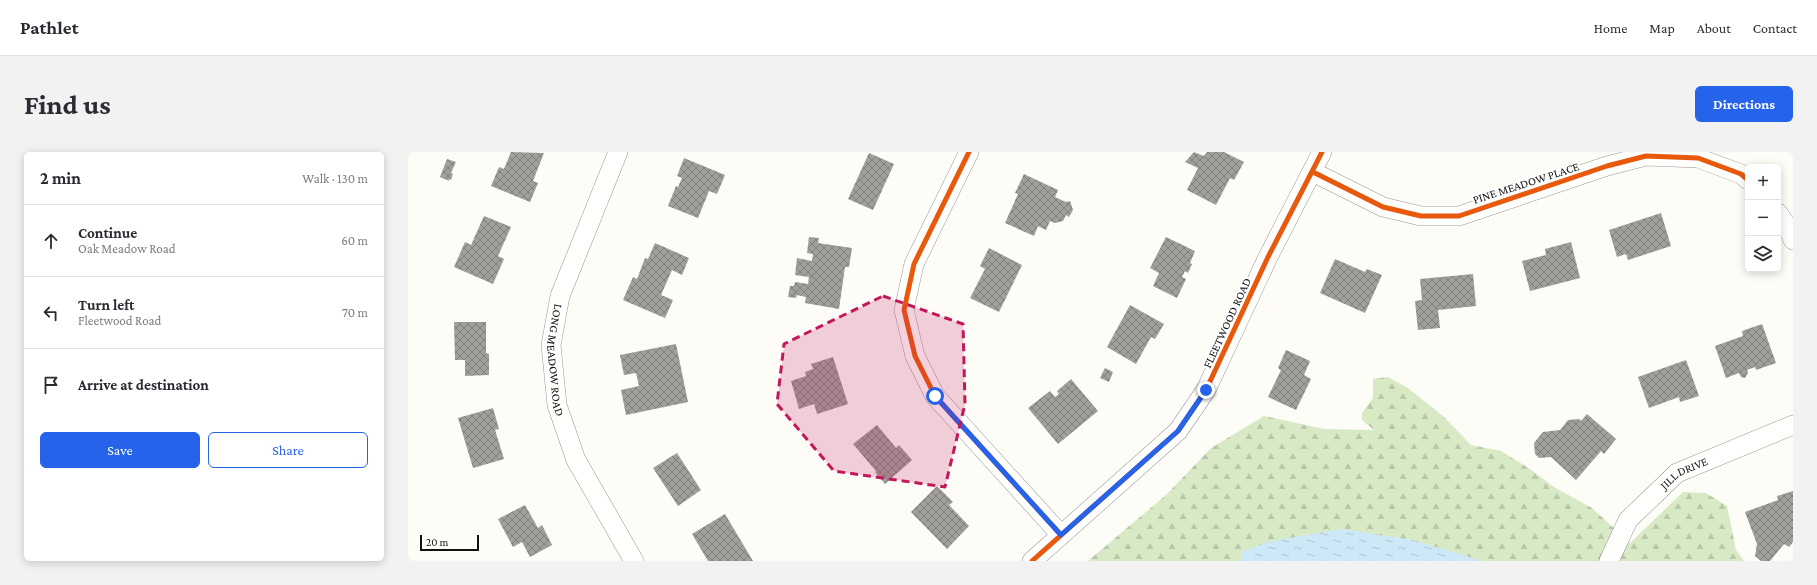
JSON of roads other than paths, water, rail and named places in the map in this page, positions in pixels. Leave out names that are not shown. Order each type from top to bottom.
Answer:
[{"type":"street","name":"LONG MEADOW ROAD","points":[[618,152],[560,296],[551,345],[557,405],[576,460],[634,561]]},
{"type":"street","points":[[969,152],[914,264],[904,310],[915,356],[935,396],[1061,535]]},
{"type":"street","name":"FLEETWOOD ROAD","points":[[1032,561],[1178,431],[1206,390],[1268,257],[1322,152]]},
{"type":"street","name":"PINE MEADOW PLACE","points":[[1313,172],[1383,207],[1421,216],[1459,216],[1607,166],[1646,156],[1698,158],[1742,174],[1745,177]]},
{"type":"street","points":[[1781,218],[1788,228],[1793,240]]},
{"type":"street","name":"JILL DRIVE","points":[[1609,561],[1628,520],[1676,473],[1793,425]]},
{"type":"water","points":[[1341,529],[1413,540],[1483,561],[1241,561],[1241,552],[1267,542]]}]
